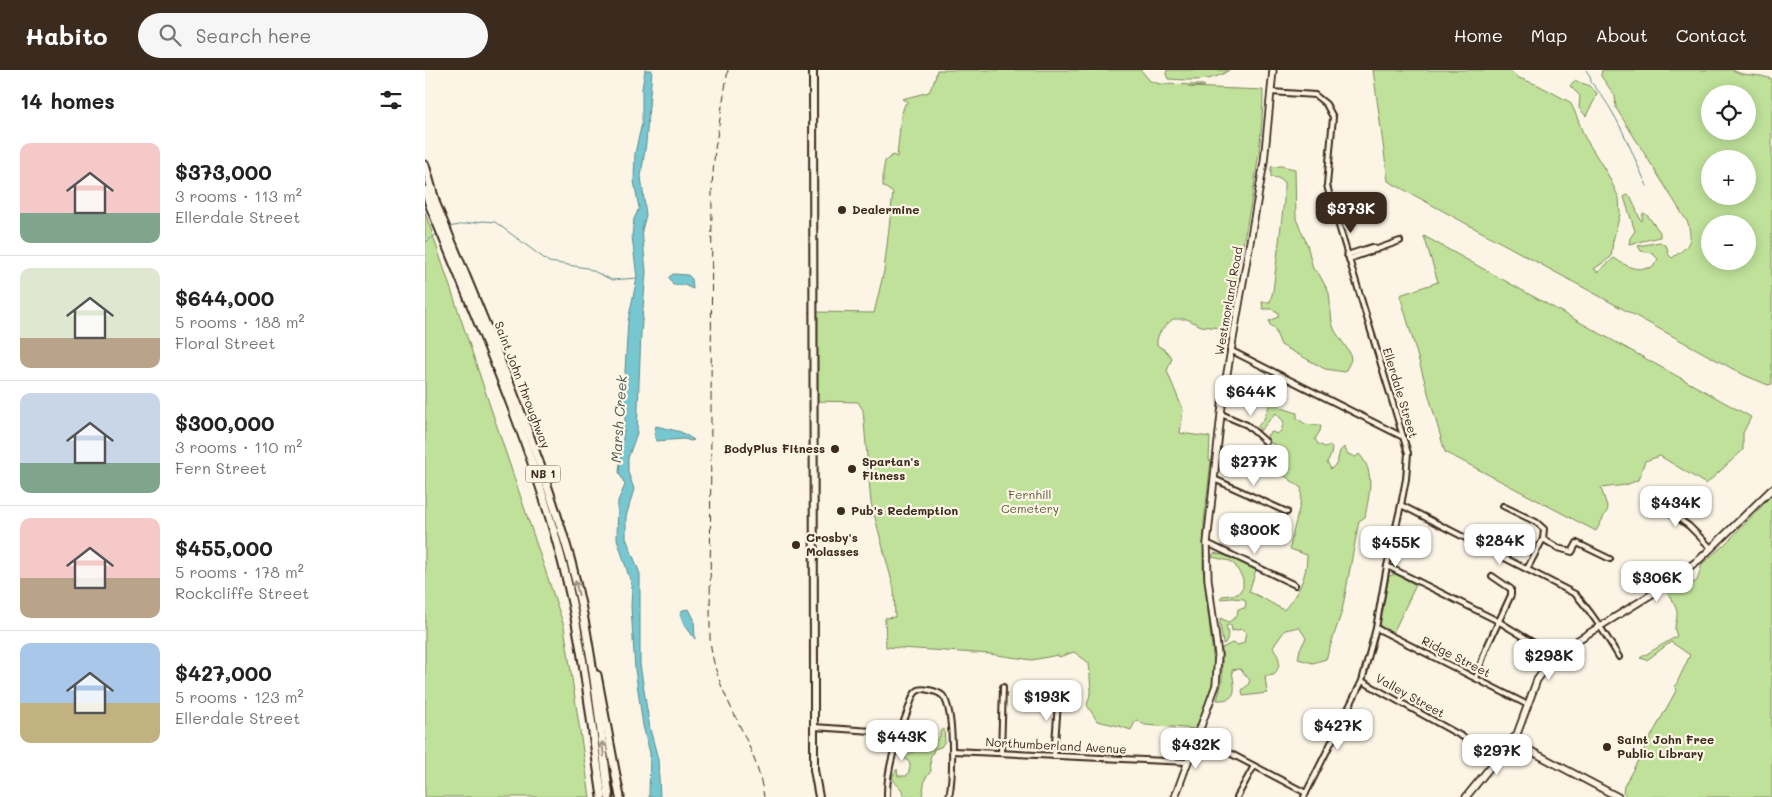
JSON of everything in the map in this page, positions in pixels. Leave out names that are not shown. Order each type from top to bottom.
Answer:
[{"type":"highway","name":"Saint John Throughway","points":[[425,165],[436,204],[532,440],[570,560],[583,618],[609,797]]},
{"type":"highway","name":"Saint John Throughway","points":[[425,190],[505,389],[548,511],[563,562],[586,676],[600,797]]},
{"type":"highway","points":[[583,618],[596,673],[620,797]]},
{"type":"main road","points":[[813,70],[814,770],[819,797]]},
{"type":"street","name":"Westmorland Road","points":[[1175,797],[1215,692],[1217,678],[1218,655],[1208,579],[1207,543],[1221,414],[1230,350],[1264,162],[1273,70]]},
{"type":"street","name":"Ellerdale Street","points":[[1271,92],[1315,95],[1326,104],[1333,117],[1327,185],[1401,436],[1408,453],[1401,505],[1387,566],[1376,628],[1363,681],[1305,795]]},
{"type":"street","points":[[1348,257],[1374,252],[1375,249],[1400,241]]},
{"type":"street","points":[[1230,350],[1401,436]]},
{"type":"street","points":[[1221,414],[1247,425],[1266,442]]},
{"type":"street","points":[[1214,479],[1287,512]]},
{"type":"street","points":[[1467,797],[1512,741],[1519,728],[1537,680],[1555,656],[1678,576],[1712,549],[1772,490]]},
{"type":"street","points":[[1644,502],[1671,513],[1689,526],[1712,549]]},
{"type":"street","points":[[1401,505],[1575,594],[1619,657]]},
{"type":"street","points":[[1503,506],[1545,528],[1543,539],[1527,569]]},
{"type":"street","points":[[1543,539],[1558,548],[1572,552],[1577,543],[1610,559]]},
{"type":"street","points":[[1207,543],[1295,585]]},
{"type":"street","points":[[1387,566],[1499,621],[1555,656]]},
{"type":"street","points":[[1476,678],[1486,649],[1511,596],[1511,589],[1491,576]]},
{"type":"street","name":"Ridge Street","points":[[1376,628],[1527,705]]},
{"type":"street","name":"Valley Street","points":[[1363,681],[1499,757]]},
{"type":"street","points":[[1001,753],[1003,687]]},
{"type":"street","points":[[887,797],[887,783],[903,725],[913,696],[919,689],[924,688],[941,694],[947,706],[953,751],[952,781],[949,797]]},
{"type":"street","points":[[1054,756],[1059,690]]},
{"type":"street","points":[[815,727],[901,733]]},
{"type":"street","points":[[1197,736],[1305,795]]},
{"type":"street","points":[[1512,741],[1618,797]]},
{"type":"street","name":"Northumberland Avenue","points":[[953,751],[1187,762]]},
{"type":"street","points":[[1237,797],[1254,766]]},
{"type":"green space","name":"Fernhill Cemetery","points":[[937,70],[1141,70],[1150,81],[1160,84],[1203,85],[1205,86],[1188,87],[1263,90],[1262,120],[1255,181],[1227,331],[1221,328],[1201,326],[1187,319],[1173,319],[1161,330],[1157,341],[1157,345],[1172,358],[1167,371],[1183,410],[1180,433],[1210,437],[1209,460],[1211,461],[1204,522],[1203,569],[1214,664],[1213,684],[1196,729],[1145,725],[1136,720],[1131,730],[1097,721],[1087,705],[1091,691],[1089,663],[1074,652],[1059,657],[1058,655],[1032,660],[990,654],[886,647],[885,618],[895,617],[894,589],[871,503],[863,410],[858,402],[814,401],[814,312],[874,313],[884,271],[893,193],[883,186],[885,161],[893,155],[897,157],[901,116],[905,104],[908,102],[902,99],[929,92]]},
{"type":"green space","points":[[1167,70],[1229,70],[1208,79],[1192,80],[1168,79]]},
{"type":"green space","points":[[1373,70],[1509,70],[1519,78],[1538,85],[1570,102],[1584,136],[1607,173],[1619,198],[1620,214],[1611,257],[1594,269],[1598,272],[1614,258],[1632,268],[1653,267],[1658,259],[1652,253],[1641,251],[1638,246],[1660,242],[1667,247],[1668,254],[1672,258],[1686,247],[1690,240],[1688,223],[1616,108],[1615,96],[1601,76],[1602,70],[1732,70],[1742,74],[1772,79],[1772,384],[1768,385],[1744,375],[1388,181]]},
{"type":"green space","points":[[1574,81],[1588,85],[1597,93],[1586,116],[1579,108],[1580,96],[1570,86]]},
{"type":"green space","points":[[1281,166],[1295,169],[1296,219],[1307,244],[1313,269],[1319,274],[1329,293],[1332,323],[1335,331],[1350,353],[1351,360],[1345,372],[1325,369],[1281,345],[1269,321],[1278,317],[1278,312],[1271,309],[1263,309],[1262,302],[1270,302],[1273,291],[1284,201],[1284,182],[1278,178],[1271,177],[1271,167]]},
{"type":"green space","points":[[1627,195],[1631,197],[1640,219],[1642,221],[1643,213],[1647,215],[1660,232],[1660,237],[1629,244],[1630,238],[1635,231],[1624,197]]},
{"type":"green space","points":[[425,212],[564,626],[590,797],[425,797]]},
{"type":"green space","points":[[1424,236],[1751,417],[1743,433],[1743,450],[1706,484],[1660,456],[1645,461],[1638,480],[1626,485],[1601,488],[1608,509],[1596,531],[1445,452],[1400,295],[1438,282]]},
{"type":"green space","points":[[1276,401],[1282,408],[1297,413],[1297,418],[1305,424],[1321,426],[1315,439],[1318,444],[1325,447],[1330,445],[1332,448],[1327,462],[1331,469],[1337,463],[1340,451],[1344,447],[1348,454],[1356,457],[1359,454],[1368,468],[1370,484],[1365,517],[1359,521],[1342,611],[1326,659],[1313,663],[1298,659],[1300,649],[1306,638],[1299,627],[1285,630],[1273,647],[1279,658],[1279,664],[1274,675],[1265,676],[1267,693],[1243,696],[1242,690],[1248,685],[1250,680],[1240,669],[1232,670],[1234,692],[1229,698],[1217,700],[1222,682],[1222,648],[1232,643],[1238,645],[1244,643],[1246,632],[1242,629],[1232,631],[1231,625],[1226,626],[1228,637],[1223,644],[1220,618],[1229,622],[1237,616],[1238,609],[1245,608],[1246,603],[1244,599],[1220,599],[1222,596],[1238,594],[1243,587],[1243,579],[1235,565],[1230,561],[1212,557],[1214,553],[1231,557],[1256,570],[1249,592],[1284,610],[1297,591],[1307,563],[1307,555],[1290,549],[1301,500],[1301,488],[1285,476],[1277,474],[1271,467],[1286,452],[1284,449],[1269,442],[1267,435],[1272,432],[1277,434],[1281,431],[1284,422],[1276,413],[1260,431],[1258,426],[1264,419],[1270,404]]},
{"type":"green space","points":[[1772,489],[1772,797],[1628,797],[1623,793],[1624,786],[1677,689],[1675,687],[1690,655],[1671,642],[1647,660],[1640,658],[1677,636],[1675,630],[1677,612],[1674,603],[1665,590],[1675,584],[1691,584],[1697,581],[1702,564],[1724,545],[1763,505],[1759,503]]},
{"type":"green space","points":[[1395,574],[1416,585],[1393,633],[1379,628],[1389,576]]},
{"type":"green space","points":[[915,720],[916,725],[923,727],[923,733],[919,737],[911,735],[906,727],[906,723]]},
{"type":"green space","points":[[944,729],[945,741],[941,747],[934,749],[930,758],[931,771],[925,779],[922,797],[903,797],[901,789],[892,777],[897,769],[898,776],[907,776],[910,765],[903,757],[905,752],[909,754],[914,751],[922,739],[927,740],[927,744],[931,746]]},
{"type":"water","points":[[645,70],[652,70],[646,143],[641,176],[646,215],[642,230],[646,272],[641,333],[637,433],[628,458],[628,472],[634,489],[626,517],[626,538],[640,574],[640,664],[650,729],[658,759],[660,797],[649,797],[650,753],[643,726],[635,669],[631,607],[632,586],[617,539],[618,501],[625,485],[619,472],[625,420],[624,388],[628,321],[637,278],[632,236],[634,219],[639,208],[634,181],[635,153],[642,123],[642,89]]},
{"type":"water","points":[[673,274],[688,275],[692,279],[693,289],[684,285],[673,285],[669,277]]},
{"type":"water","points":[[656,426],[681,432],[694,440],[656,441],[654,433]]},
{"type":"water","points":[[689,609],[694,619],[695,639],[684,624],[680,614],[683,610]]},
{"type":"waterway","points":[[1586,70],[1591,82],[1616,118],[1647,186]]},
{"type":"waterway","points":[[448,227],[483,221],[495,222],[549,262],[587,268],[612,280],[637,278]]},
{"type":"waterway","points":[[425,243],[438,233]]},
{"type":"railway","points":[[728,70],[715,149],[712,186],[710,638],[712,654],[721,685],[753,756],[760,776],[764,797]]},
{"type":"place","name":"Dealermine","points":[[842,210]]},
{"type":"place","name":"BodyPlus Fitness","points":[[835,449]]},
{"type":"place","name":"Spartan's Fitness","points":[[852,469]]},
{"type":"place","name":"Pub's Redemption","points":[[841,511]]},
{"type":"place","name":"Crosby's Molasses","points":[[796,545]]},
{"type":"place","name":"Saint John Free Public Library","points":[[1607,747]]},
{"type":"water label","name":"Marsh Creek","points":[[619,419]]}]
